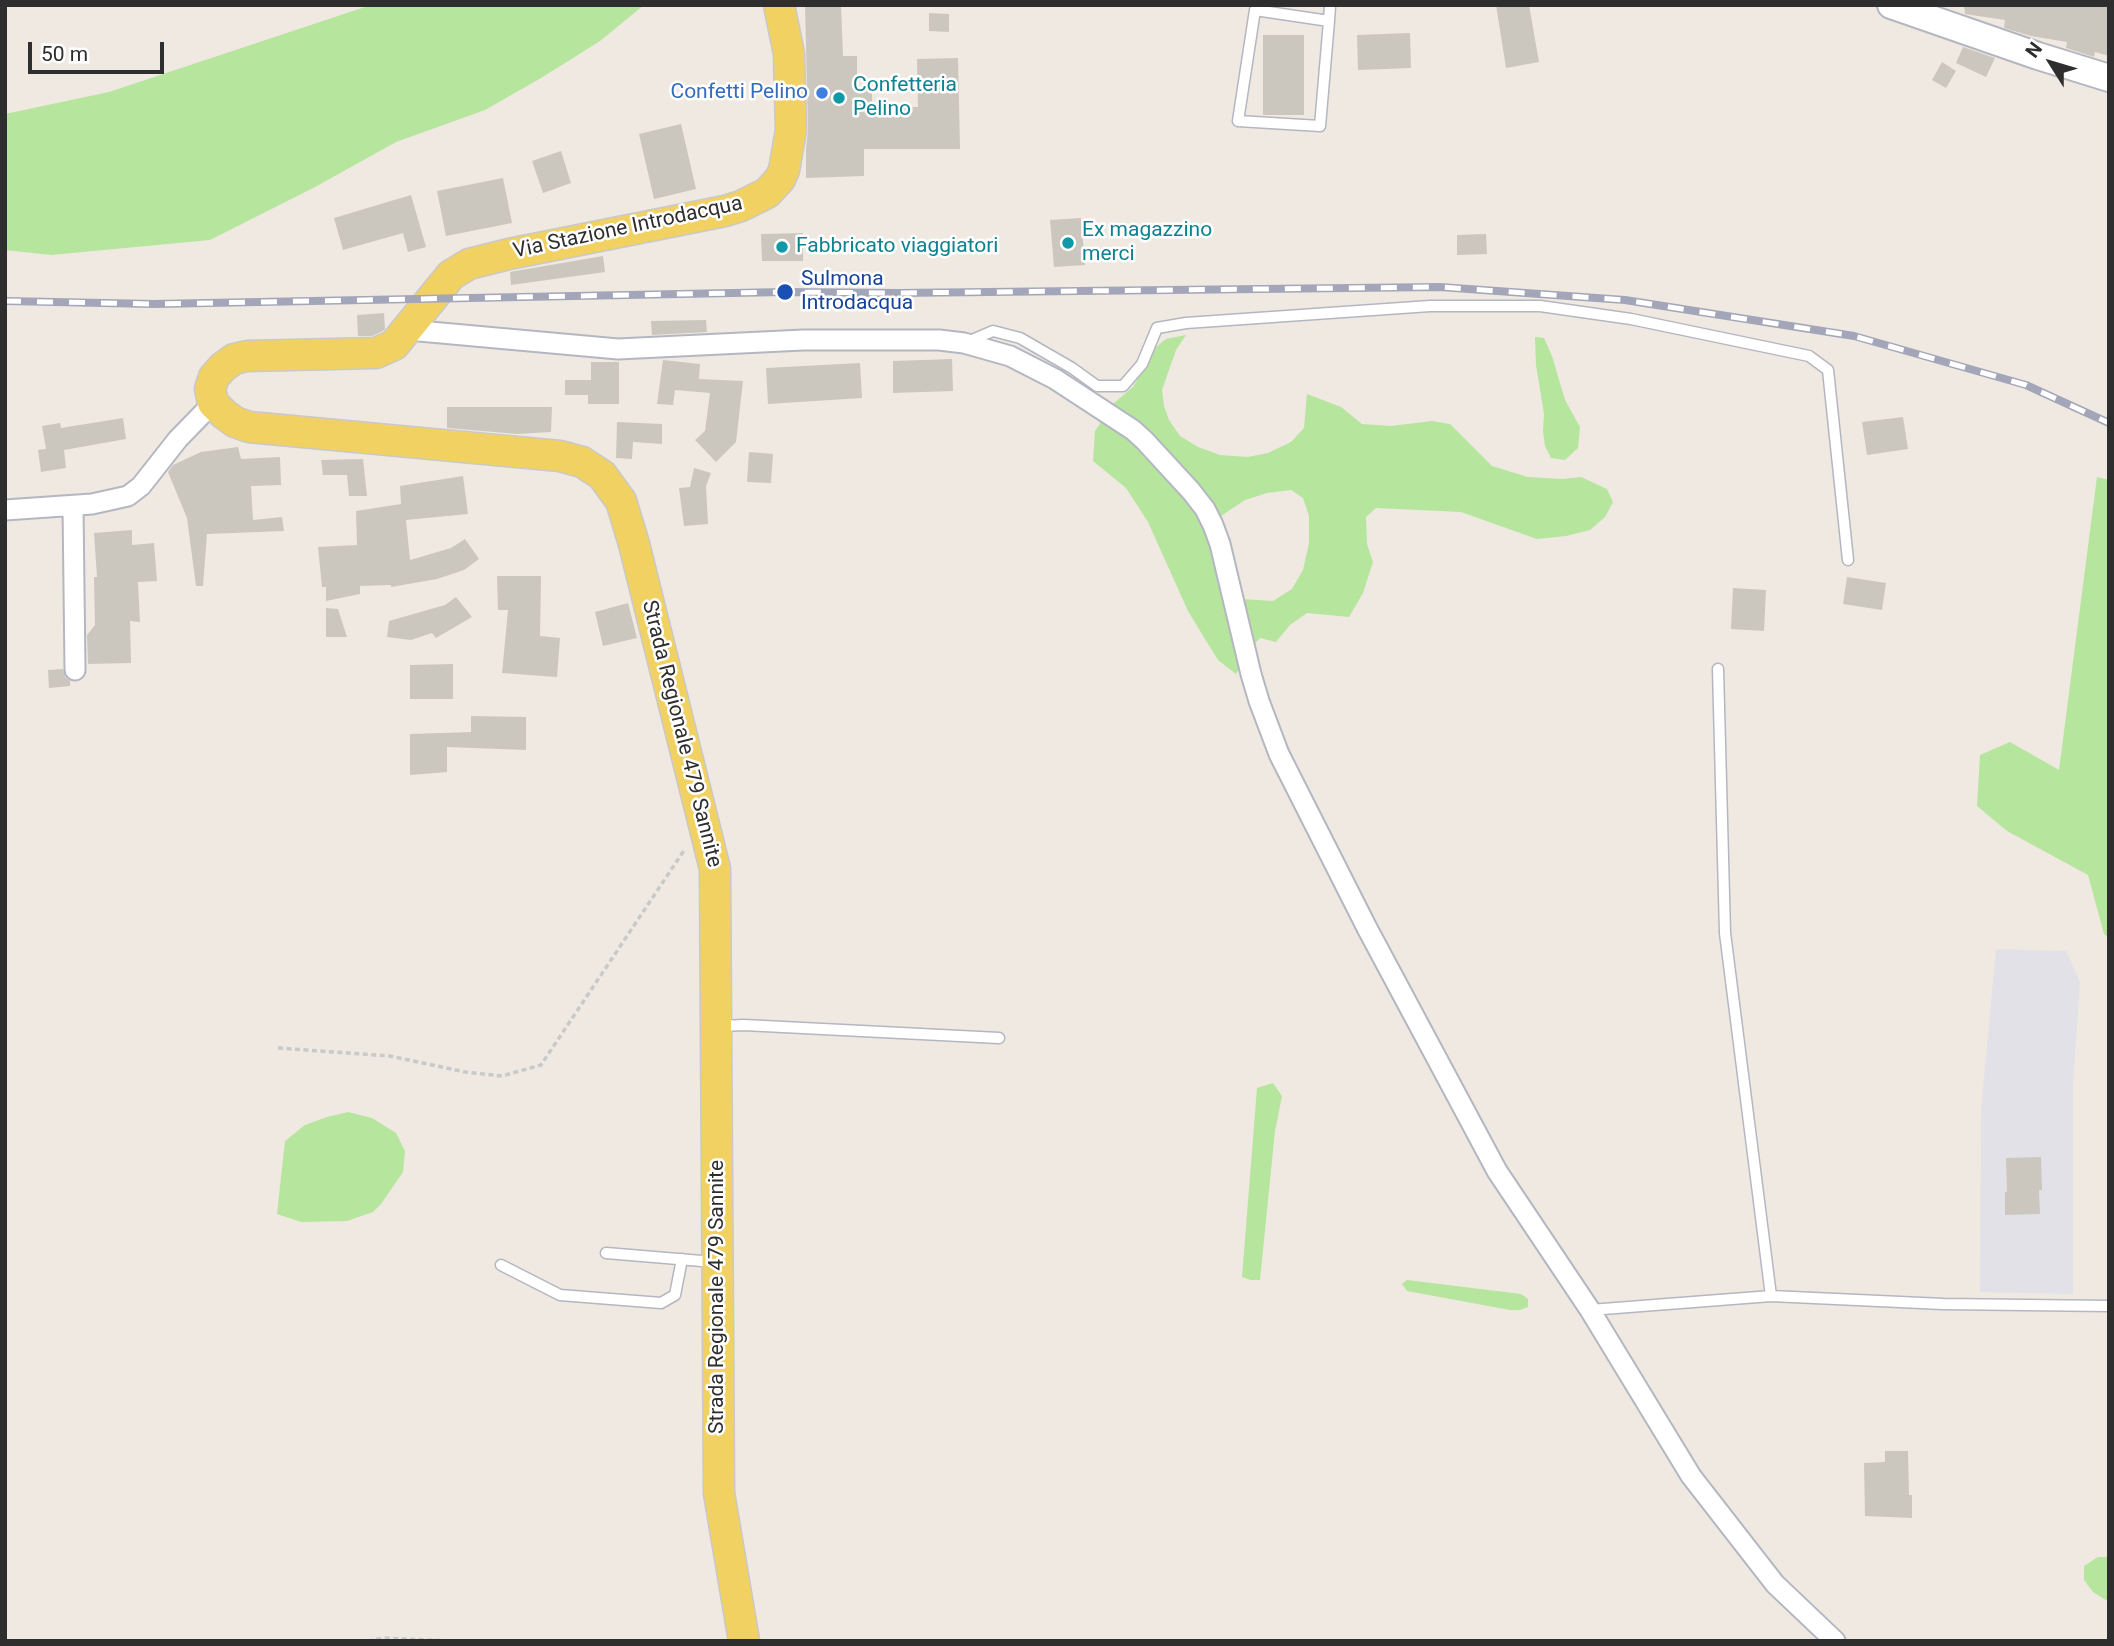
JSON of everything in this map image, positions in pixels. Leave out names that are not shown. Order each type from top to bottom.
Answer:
[{"type":"main road","name":"Via Stazione Introdacqua","points":[[408,330],[451,275],[469,264],[724,211],[755,200],[774,187],[784,170],[792,122],[789,54],[779,5]]},
{"type":"main road","points":[[1891,5],[2109,78]]},
{"type":"main road","points":[[213,403],[210,390],[214,377],[234,359],[247,356],[376,353],[394,345],[408,330]]},
{"type":"main road","name":"Strada Regionale 479 Sannite","points":[[213,403],[235,422],[249,427],[560,456],[582,462],[602,475],[621,501],[715,869],[719,1493],[744,1641]]},
{"type":"street","points":[[408,330],[618,349],[803,340],[939,340],[964,344],[1010,356],[1055,379],[1133,430],[1156,451],[1205,509],[1220,544],[1259,701],[1289,776],[1497,1171],[1590,1310],[1691,1476],[1776,1584],[1835,1641]]},
{"type":"street","points":[[5,510],[73,506],[118,499],[134,491],[213,403]]},
{"type":"street","points":[[73,506],[75,670]]},
{"type":"lane","points":[[1329,5],[1329,21],[1320,126],[1238,121],[1255,10],[1329,21]]},
{"type":"lane","points":[[964,344],[993,331],[1020,338],[1097,386],[1123,386],[1142,364],[1157,328],[1186,323],[1430,306],[1540,306],[1631,319],[1809,356],[1828,370],[1848,560]]},
{"type":"lane","points":[[1718,669],[1725,933],[1771,1296]]},
{"type":"lane","points":[[716,1027],[999,1038]]},
{"type":"lane","points":[[606,1254],[718,1262]]},
{"type":"lane","points":[[501,1265],[560,1296],[661,1303],[675,1295],[682,1259]]},
{"type":"lane","points":[[1590,1310],[1771,1296],[1943,1304],[2109,1306]]},
{"type":"path","points":[[278,1048],[390,1056],[465,1072],[502,1076],[541,1065],[703,821]]},
{"type":"path","points":[[368,1641],[383,1638],[452,1641]]},
{"type":"shaded area","points":[[1996,949],[2066,951],[2080,982],[2073,1085],[2073,1294],[1980,1292],[1981,1110]]},
{"type":"green space","points":[[371,5],[644,5],[600,41],[485,110],[396,142],[210,240],[51,255],[5,250],[5,114],[109,92]]},
{"type":"green space","points":[[1186,335],[1176,350],[1162,390],[1164,406],[1169,420],[1180,436],[1198,447],[1220,455],[1248,457],[1268,453],[1291,442],[1304,428],[1307,394],[1341,407],[1362,424],[1391,426],[1432,421],[1450,424],[1492,466],[1528,477],[1581,477],[1607,489],[1613,502],[1605,517],[1590,530],[1537,539],[1461,512],[1376,508],[1366,517],[1367,544],[1373,562],[1363,593],[1349,617],[1307,613],[1290,625],[1276,642],[1260,638],[1236,674],[1218,660],[1188,611],[1148,522],[1126,488],[1093,461],[1095,431],[1114,403],[1133,387],[1156,347],[1166,339]],"holes":[[[1291,490],[1303,498],[1309,516],[1309,543],[1303,570],[1292,589],[1273,601],[1241,599],[1218,518],[1245,500],[1267,493]]]},
{"type":"green space","points":[[1535,337],[1544,338],[1565,400],[1580,427],[1578,448],[1565,460],[1551,458],[1545,446]]},
{"type":"green space","points":[[2097,477],[2109,480],[2109,938],[2104,934],[2088,875],[2007,831],[1977,806],[1980,755],[2010,742],[2059,770]]},
{"type":"green space","points":[[1273,1083],[1282,1096],[1275,1131],[1260,1280],[1251,1280],[1242,1277],[1257,1088]]},
{"type":"green space","points":[[348,1112],[372,1118],[396,1133],[405,1151],[403,1172],[381,1204],[373,1212],[347,1221],[301,1222],[277,1214],[285,1141],[305,1125]]},
{"type":"green space","points":[[1407,1280],[1521,1294],[1528,1299],[1528,1307],[1510,1310],[1407,1291],[1402,1284]]},
{"type":"green space","points":[[2098,1557],[2109,1557],[2109,1602],[2093,1592],[2084,1580],[2084,1566]]},
{"type":"building","name":"Confetteria Pelino","points":[[805,5],[841,5],[843,56],[857,56],[857,88],[872,88],[872,107],[918,107],[917,59],[958,58],[960,149],[864,149],[864,176],[806,178],[808,130]]},
{"type":"building","points":[[1496,5],[1529,5],[1539,62],[1506,68]]},
{"type":"building","points":[[1964,5],[2109,5],[2109,56],[2095,52],[2094,57],[2066,48],[2067,42],[2004,28],[2005,20],[1965,14]]},
{"type":"building","points":[[929,13],[949,14],[949,32],[929,31]]},
{"type":"building","points":[[1410,33],[1411,68],[1358,70],[1357,35]]},
{"type":"building","points":[[1263,35],[1304,35],[1304,115],[1263,115]]},
{"type":"building","points":[[1963,47],[1995,58],[1986,77],[1956,63]]},
{"type":"building","points":[[1942,62],[1956,71],[1946,88],[1932,80]]},
{"type":"building","points":[[681,124],[696,189],[654,199],[639,134]]},
{"type":"building","points":[[561,151],[571,183],[543,193],[532,161]]},
{"type":"building","points":[[503,178],[512,223],[446,236],[437,191]]},
{"type":"building","points":[[411,195],[426,247],[408,252],[403,233],[343,250],[334,218]]},
{"type":"building","name":"Ex magazzino merci","points":[[1081,218],[1085,265],[1054,267],[1050,220]]},
{"type":"building","name":"Fabbricato viaggiatori","points":[[803,233],[803,261],[762,261],[761,234]]},
{"type":"building","points":[[1486,234],[1487,254],[1457,255],[1457,235]]},
{"type":"building","points":[[603,256],[605,272],[511,285],[510,272]]},
{"type":"building","points":[[384,313],[383,331],[372,336],[358,336],[357,315]]},
{"type":"building","points":[[706,320],[707,332],[652,335],[651,321]]},
{"type":"building","points":[[952,359],[953,391],[893,393],[893,361]]},
{"type":"building","points":[[663,360],[700,364],[699,379],[743,381],[736,442],[716,462],[695,440],[705,431],[710,393],[675,390],[673,405],[657,404]]},
{"type":"building","points":[[591,362],[619,362],[619,404],[588,404],[588,395],[565,395],[565,380],[591,380]]},
{"type":"building","points":[[860,363],[862,398],[768,404],[766,368]]},
{"type":"building","points":[[447,407],[552,407],[551,432],[517,434],[447,428]]},
{"type":"building","points":[[1903,417],[1908,449],[1867,455],[1862,422]]},
{"type":"building","points":[[123,418],[126,439],[64,450],[66,468],[41,472],[38,450],[46,449],[42,426],[60,423],[61,428]]},
{"type":"building","points":[[617,422],[662,424],[662,444],[633,442],[632,459],[616,458]]},
{"type":"building","points":[[238,447],[241,459],[280,457],[281,485],[251,486],[253,520],[282,517],[284,531],[207,534],[203,586],[196,586],[187,518],[168,472],[173,465],[201,452]]},
{"type":"building","points":[[749,452],[773,454],[771,483],[747,482]]},
{"type":"building","points":[[363,459],[367,496],[349,496],[347,475],[323,475],[321,460]]},
{"type":"building","points":[[694,468],[711,473],[706,486],[708,524],[684,526],[679,488],[690,487]]},
{"type":"building","points":[[463,476],[468,514],[406,520],[410,560],[451,548],[465,539],[479,559],[464,570],[437,579],[391,587],[360,586],[360,594],[326,601],[318,547],[357,545],[356,511],[401,504],[400,486]]},
{"type":"building","points":[[132,530],[132,545],[154,543],[157,581],[138,582],[140,622],[130,621],[131,663],[88,664],[87,635],[95,625],[94,577],[97,577],[94,533]]},
{"type":"building","points":[[497,576],[541,576],[540,636],[560,638],[557,677],[502,673],[508,610],[498,610]]},
{"type":"building","points":[[1847,577],[1886,583],[1882,610],[1843,604]]},
{"type":"building","points":[[1733,588],[1766,590],[1764,631],[1731,629]]},
{"type":"building","points":[[456,597],[472,617],[436,638],[432,633],[411,640],[387,637],[389,621],[445,605]]},
{"type":"building","points":[[628,603],[637,638],[603,646],[595,612]]},
{"type":"building","points":[[326,608],[338,609],[347,637],[326,637]]},
{"type":"building","points":[[453,664],[453,699],[410,699],[410,665]]},
{"type":"building","points":[[63,669],[70,686],[49,688],[48,670]]},
{"type":"building","points":[[471,716],[526,717],[526,750],[447,747],[447,772],[410,775],[410,734],[471,732]]},
{"type":"building","points":[[2041,1157],[2040,1214],[2005,1215],[2006,1158]]},
{"type":"building","points":[[1885,1451],[1908,1451],[1912,1518],[1865,1516],[1864,1463],[1885,1462]]},
{"type":"railway","points":[[5,301],[154,304],[785,292],[1440,287],[1625,300],[1854,336],[2026,385],[2109,423]]},
{"type":"place","name":"Confetti Pelino","points":[[822,93]]},
{"type":"place","name":"Confetteria Pelino","points":[[839,98]]},
{"type":"place","name":"Ex magazzino merci","points":[[1068,243]]},
{"type":"place","name":"Fabbricato viaggiatori","points":[[782,247]]},
{"type":"place","name":"Sulmona Introdacqua","points":[[785,292]]}]
